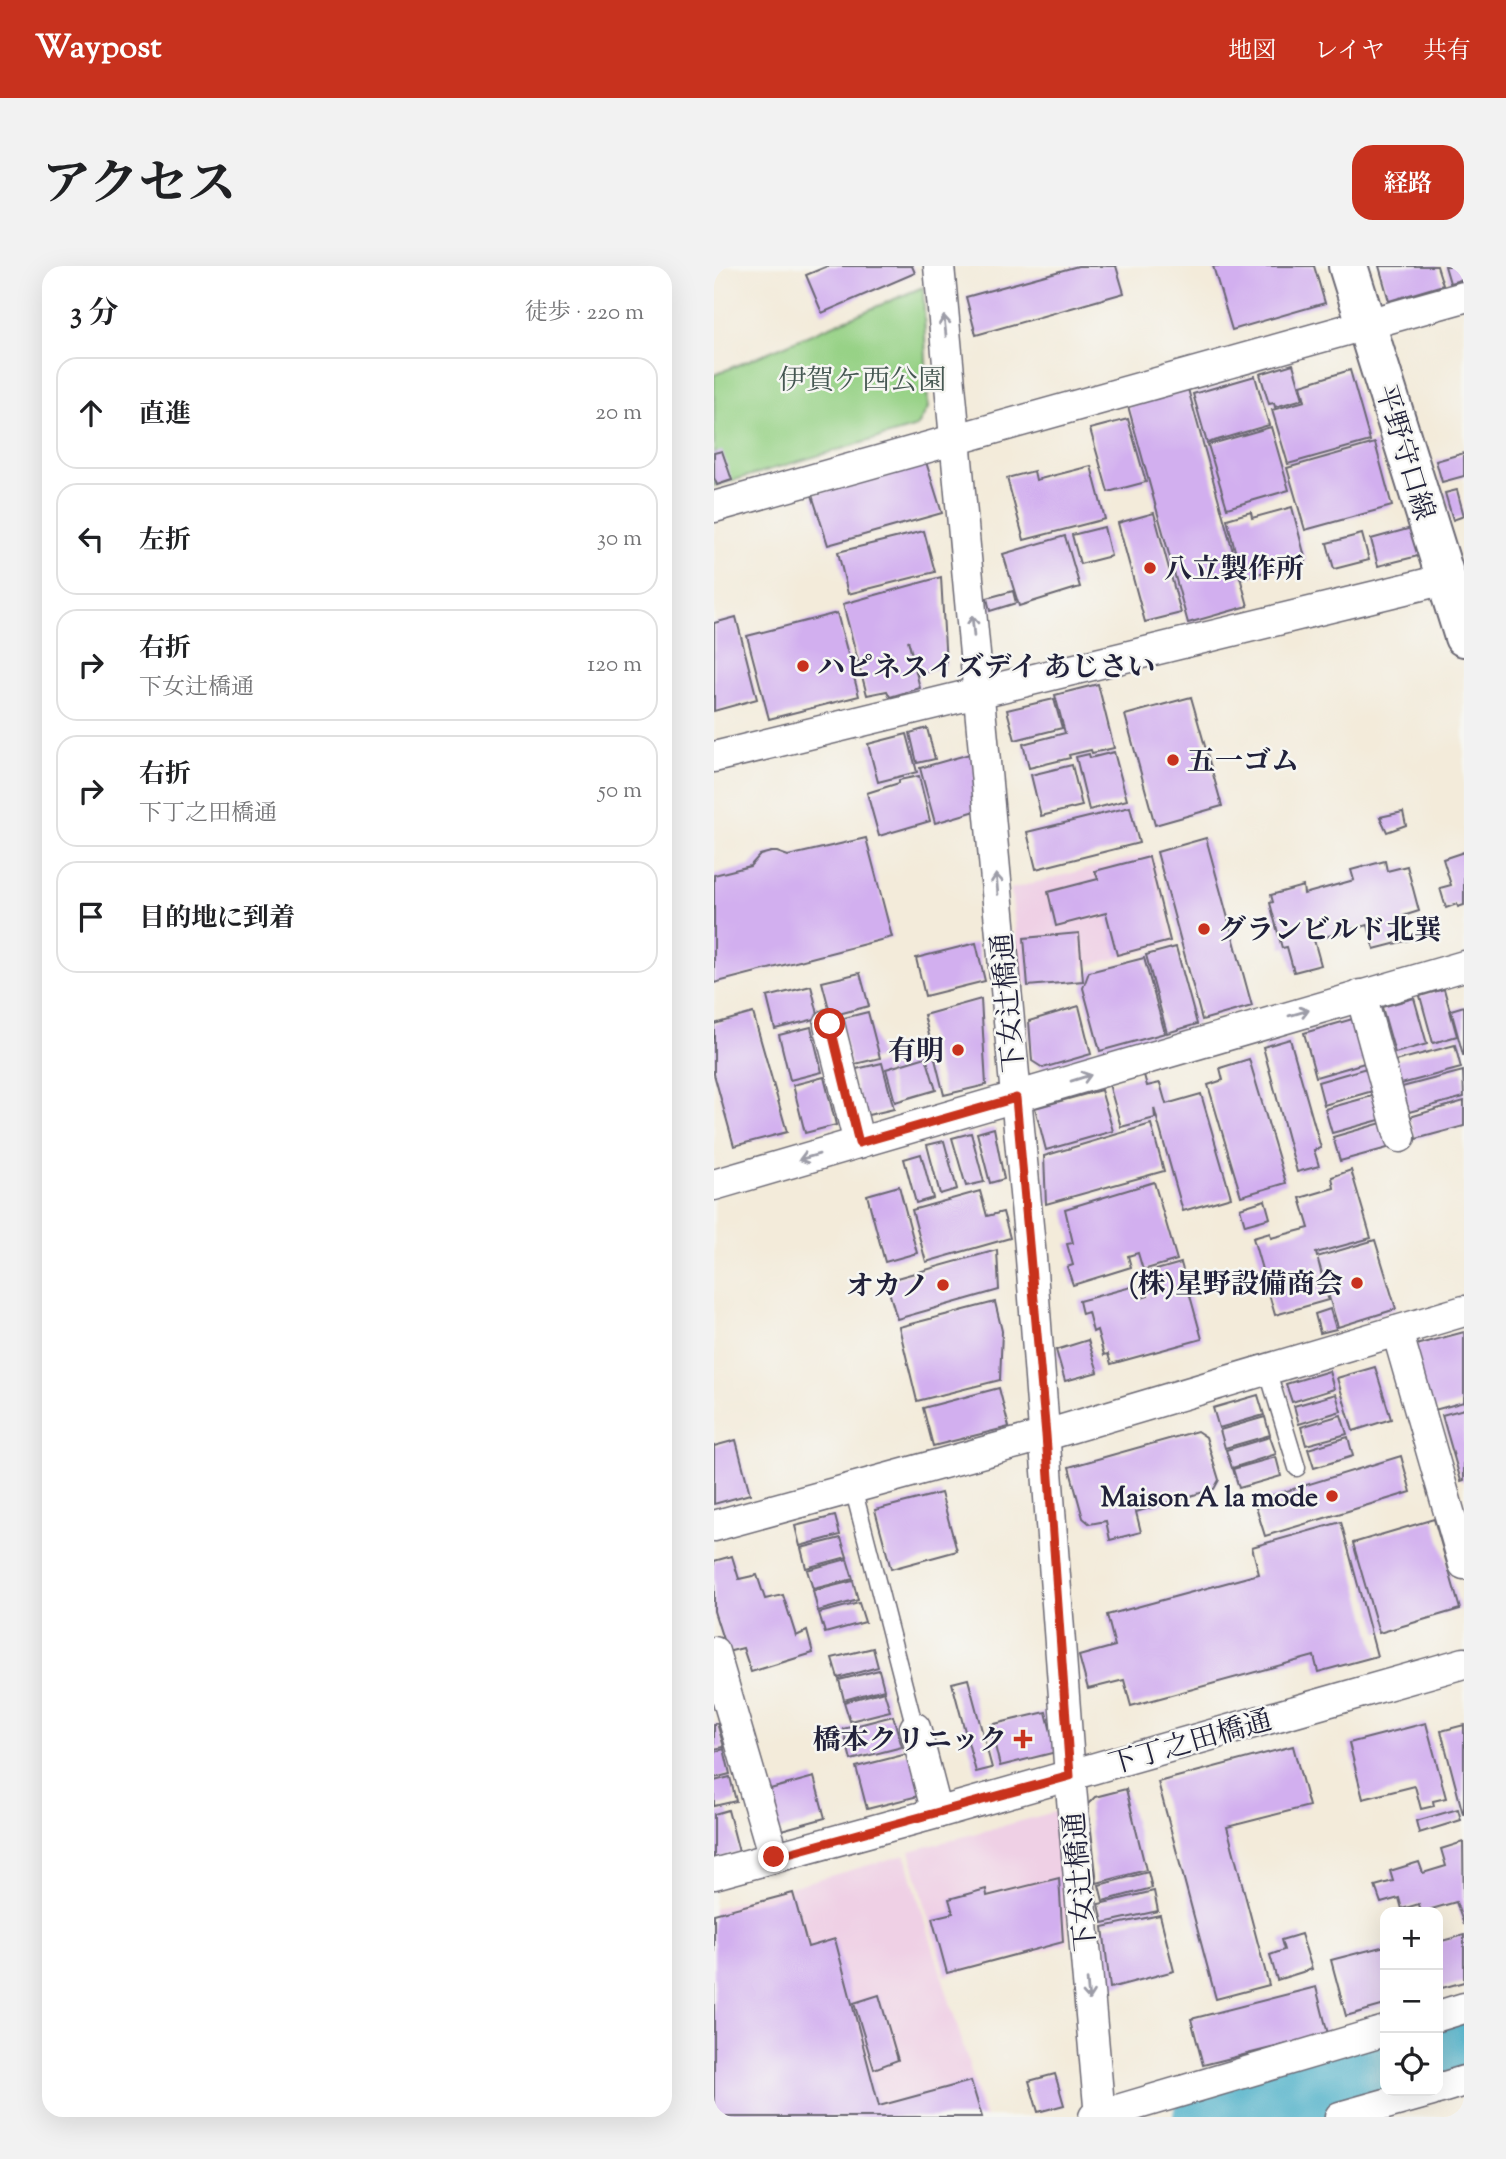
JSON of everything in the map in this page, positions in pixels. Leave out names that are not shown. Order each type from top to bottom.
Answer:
[{"type":"main road","name":"平野守口線","points":[[1348,266],[1462,624]]},
{"type":"street","name":"下女辻橋通","points":[[939,266],[1046,1435],[1098,2116]]},
{"type":"street","points":[[714,507],[1464,297]]},
{"type":"street","points":[[714,757],[1446,579]]},
{"type":"street","points":[[714,1185],[1464,966]]},
{"type":"street","points":[[1361,995],[1400,1137]]},
{"type":"street","points":[[830,1024],[859,1143]]},
{"type":"street","points":[[714,1526],[1046,1435],[1464,1311]]},
{"type":"street","points":[[1396,1331],[1464,1564]]},
{"type":"street","points":[[714,1652],[774,1857]]},
{"type":"street","name":"下丁之田橋通","points":[[714,1874],[1464,1663]]},
{"type":"street","points":[[915,1728],[937,1813]]},
{"type":"street","points":[[1443,2014],[1464,2008]]},
{"type":"street","points":[[1098,2116],[1380,2032]]},
{"type":"street","points":[[1443,2087],[1464,2081]]},
{"type":"street","points":[[1340,2117],[1414,2096]]},
{"type":"lane","points":[[1267,1369],[1297,1468]]},
{"type":"lane","points":[[853,1488],[915,1728]]},
{"type":"shaded area","points":[[1152,852],[1175,943],[1021,983],[1011,889]]},
{"type":"shaded area","points":[[1058,1811],[1064,1842],[1068,1944],[945,1976],[910,1851]]},
{"type":"shaded area","points":[[905,1855],[985,2117],[714,2117],[714,1908]]},
{"type":"green space","name":"伊賀ケ西公園","points":[[923,287],[928,408],[917,427],[714,486],[714,375]]},
{"type":"building","points":[[828,266],[912,266],[915,273],[822,313],[806,275]]},
{"type":"building","points":[[1078,266],[1116,266],[1124,293],[976,335],[966,297]]},
{"type":"building","points":[[1213,266],[1314,266],[1325,303],[1232,330]]},
{"type":"building","points":[[1379,266],[1437,266],[1443,285],[1389,301]]},
{"type":"building","points":[[1445,266],[1464,266],[1464,279],[1450,283]]},
{"type":"building","points":[[1293,364],[1303,399],[1275,407],[1274,403],[1269,404],[1260,374]]},
{"type":"building","points":[[1350,370],[1370,441],[1288,464],[1272,410],[1305,401],[1301,385]]},
{"type":"building","points":[[1255,376],[1269,425],[1207,443],[1193,394]]},
{"type":"building","points":[[1188,389],[1248,606],[1188,623],[1128,406]]},
{"type":"building","points":[[1128,419],[1146,482],[1108,492],[1090,429]]},
{"type":"building","points":[[1271,427],[1289,490],[1227,508],[1208,445]]},
{"type":"building","points":[[1375,443],[1392,506],[1305,530],[1287,468]]},
{"type":"building","points":[[722,451],[732,480],[717,485],[714,478],[714,453]]},
{"type":"building","points":[[1464,453],[1464,476],[1442,482],[1436,461]]},
{"type":"building","points":[[926,462],[942,513],[828,545],[812,495]]},
{"type":"building","points":[[1091,466],[1105,519],[1024,540],[1007,478],[1034,471],[1036,480]]},
{"type":"building","points":[[1457,490],[1464,516],[1453,520],[1445,493]]},
{"type":"building","points":[[1292,507],[1306,561],[1242,578],[1227,519],[1251,512],[1252,518]]},
{"type":"building","name":"八立製作所","points":[[1154,513],[1181,613],[1145,622],[1118,523]]},
{"type":"building","points":[[1104,527],[1111,556],[1080,564],[1072,535]]},
{"type":"building","points":[[1415,527],[1422,555],[1378,566],[1371,539]]},
{"type":"building","points":[[924,531],[935,572],[848,594],[838,552]]},
{"type":"building","points":[[1362,534],[1369,560],[1334,569],[1327,543]]},
{"type":"building","points":[[1065,536],[1080,587],[1019,606],[1003,554]]},
{"type":"building","points":[[941,577],[946,665],[918,675],[908,640],[920,688],[890,697],[887,691],[867,695],[843,604]]},
{"type":"building","points":[[1013,591],[1016,603],[990,611],[987,598]]},
{"type":"building","name":"ハピネスイズデイ あじさい","points":[[837,613],[859,696],[769,719],[747,636]]},
{"type":"building","points":[[736,617],[757,699],[714,711],[714,623]]},
{"type":"building","points":[[1098,684],[1114,748],[1069,755],[1070,758],[1029,768],[1023,744],[1065,733],[1055,695]]},
{"type":"building","name":"五一ゴム","points":[[1191,697],[1222,806],[1155,825],[1125,715]]},
{"type":"building","points":[[1054,699],[1062,728],[1015,740],[1007,710]]},
{"type":"building","points":[[927,728],[935,759],[917,763],[910,733]]},
{"type":"building","points":[[907,734],[917,772],[878,782],[868,744]]},
{"type":"building","points":[[1114,752],[1127,800],[1089,810],[1076,757],[1089,754],[1090,758]]},
{"type":"building","points":[[973,753],[979,810],[935,823],[920,768]]},
{"type":"building","points":[[1072,765],[1082,806],[1041,816],[1031,775]]},
{"type":"building","points":[[919,776],[930,821],[879,836],[867,793],[899,783],[899,780]]},
{"type":"building","points":[[1130,807],[1139,843],[1036,869],[1027,832]]},
{"type":"building","points":[[1403,812],[1406,825],[1387,832],[1380,817]]},
{"type":"building","points":[[866,838],[892,937],[714,983],[714,875],[750,866],[760,855],[771,852],[788,856]]},
{"type":"building","name":"グランビルド北巽","points":[[1206,838],[1252,1006],[1202,1020],[1157,852]]},
{"type":"building","points":[[1464,852],[1464,905],[1458,907],[1457,904],[1446,908],[1440,888],[1451,885],[1443,859]]},
{"type":"building","points":[[1149,857],[1170,941],[1117,955],[1106,913],[1056,926],[1048,892],[1098,879],[1095,871]]},
{"type":"building","points":[[1385,861],[1387,871],[1407,866],[1419,911],[1403,916],[1409,940],[1374,949],[1368,925],[1314,940],[1321,965],[1294,972],[1287,947],[1282,948],[1270,903],[1273,902],[1271,895],[1303,886],[1304,894],[1354,880],[1351,870]]},
{"type":"building","points":[[1079,933],[1083,981],[1028,986],[1024,938]]},
{"type":"building","points":[[976,943],[985,981],[925,996],[916,958]]},
{"type":"building","points":[[1176,947],[1197,1024],[1167,1033],[1146,955]]},
{"type":"building","points":[[1144,958],[1165,1033],[1100,1051],[1083,988],[1089,972]]},
{"type":"building","points":[[860,973],[869,1006],[831,1016],[822,982]]},
{"type":"building","points":[[811,986],[819,1018],[775,1029],[767,997]]},
{"type":"building","points":[[1444,989],[1457,1036],[1433,1043],[1420,996]]},
{"type":"building","points":[[1414,998],[1427,1044],[1395,1053],[1382,1007]]},
{"type":"building","name":"有明","points":[[981,999],[986,1085],[944,1095],[924,1015]]},
{"type":"building","points":[[1079,1006],[1091,1054],[1043,1068],[1032,1061],[1029,1021]]},
{"type":"building","points":[[1464,1006],[1464,1055],[1463,1055],[1451,1010]]},
{"type":"building","points":[[868,1012],[880,1058],[851,1065],[840,1019]]},
{"type":"building","points":[[753,1013],[787,1132],[734,1146],[714,1074],[714,1024]]},
{"type":"building","points":[[1356,1018],[1368,1062],[1316,1077],[1304,1033]]},
{"type":"building","points":[[811,1027],[822,1072],[790,1080],[779,1035]]},
{"type":"building","points":[[1290,1039],[1321,1148],[1314,1150],[1319,1166],[1297,1172],[1263,1047]]},
{"type":"building","points":[[1455,1045],[1461,1068],[1401,1084],[1395,1061]]},
{"type":"building","points":[[926,1057],[936,1090],[895,1102],[886,1069]]},
{"type":"building","points":[[1249,1059],[1286,1183],[1241,1196],[1208,1085],[1223,1080],[1220,1068]]},
{"type":"building","points":[[882,1063],[894,1109],[864,1116],[852,1070]]},
{"type":"building","points":[[1370,1067],[1376,1090],[1324,1105],[1318,1082]]},
{"type":"building","points":[[1463,1071],[1464,1097],[1409,1112],[1402,1087]]},
{"type":"building","points":[[1144,1075],[1147,1086],[1160,1083],[1166,1104],[1201,1094],[1231,1197],[1183,1211],[1154,1108],[1155,1118],[1121,1127],[1109,1084]]},
{"type":"building","points":[[824,1077],[836,1125],[805,1133],[793,1085]]},
{"type":"building","points":[[1101,1090],[1113,1131],[1046,1150],[1035,1108]]},
{"type":"building","points":[[1376,1095],[1383,1119],[1332,1133],[1325,1109]]},
{"type":"building","points":[[1464,1101],[1464,1126],[1416,1139],[1410,1117]]},
{"type":"building","points":[[1385,1122],[1391,1147],[1340,1161],[1333,1137]]},
{"type":"building","points":[[1151,1124],[1164,1171],[1046,1204],[1044,1156]]},
{"type":"building","points":[[994,1128],[1004,1179],[990,1183],[977,1133]]},
{"type":"building","points":[[971,1133],[984,1182],[966,1186],[952,1138]]},
{"type":"building","points":[[944,1141],[957,1189],[940,1194],[927,1145]]},
{"type":"building","points":[[921,1154],[933,1198],[916,1203],[904,1159]]},
{"type":"building","points":[[1351,1170],[1371,1238],[1316,1253],[1317,1257],[1375,1240],[1396,1309],[1338,1327],[1318,1260],[1328,1300],[1275,1315],[1253,1238],[1270,1233],[1271,1238],[1309,1228],[1300,1198],[1334,1188],[1332,1177]]},
{"type":"building","points":[[1154,1182],[1177,1260],[1143,1270],[1138,1253],[1128,1256],[1131,1267],[1073,1285],[1067,1267],[1073,1265],[1067,1244],[1073,1243],[1065,1209]]},
{"type":"building","points":[[899,1186],[917,1253],[885,1262],[867,1195]]},
{"type":"building","points":[[980,1191],[987,1216],[1003,1212],[1010,1238],[926,1262],[912,1210]]},
{"type":"building","points":[[1265,1200],[1270,1218],[1245,1225],[1240,1208]]},
{"type":"building","name":"オカノ","points":[[997,1250],[999,1290],[897,1319],[886,1281]]},
{"type":"building","points":[[1181,1263],[1202,1339],[1111,1364],[1108,1354],[1104,1355],[1097,1330],[1093,1332],[1088,1312],[1082,1314],[1079,1301],[1135,1286],[1138,1299],[1148,1296],[1142,1274]]},
{"type":"building","points":[[995,1302],[1002,1331],[1000,1380],[917,1401],[899,1327]]},
{"type":"building","points":[[1330,1309],[1336,1329],[1320,1333],[1315,1314]]},
{"type":"building","points":[[1464,1332],[1464,1402],[1427,1412],[1408,1347]]},
{"type":"building","points":[[1088,1340],[1098,1372],[1065,1381],[1056,1350]]},
{"type":"building","points":[[1375,1367],[1391,1419],[1353,1431],[1337,1378]]},
{"type":"building","points":[[1329,1371],[1334,1389],[1292,1402],[1286,1384]]},
{"type":"building","points":[[999,1388],[1009,1427],[933,1446],[923,1408]]},
{"type":"building","points":[[1336,1394],[1341,1411],[1299,1424],[1294,1406]]},
{"type":"building","points":[[1258,1395],[1264,1415],[1219,1428],[1213,1408]]},
{"type":"building","points":[[1464,1409],[1464,1480],[1461,1481],[1442,1415]]},
{"type":"building","points":[[1341,1415],[1347,1434],[1306,1445],[1301,1427]]},
{"type":"building","points":[[1265,1417],[1270,1435],[1225,1448],[1220,1430]]},
{"type":"building","points":[[1197,1431],[1206,1437],[1219,1480],[1214,1489],[1136,1512],[1141,1532],[1110,1540],[1106,1521],[1090,1524],[1083,1518],[1069,1467]]},
{"type":"building","points":[[1270,1437],[1276,1454],[1232,1468],[1226,1450]]},
{"type":"building","points":[[1348,1437],[1353,1456],[1314,1468],[1308,1449]]},
{"type":"building","points":[[736,1440],[750,1494],[714,1504],[714,1446]]},
{"type":"building","name":"Maison A la mode","points":[[1401,1456],[1411,1492],[1265,1536],[1254,1501]]},
{"type":"building","points":[[1276,1457],[1281,1476],[1239,1488],[1233,1469]]},
{"type":"building","points":[[941,1493],[957,1551],[891,1569],[875,1510]]},
{"type":"building","points":[[835,1516],[840,1535],[800,1546],[795,1526]]},
{"type":"building","points":[[1434,1519],[1460,1609],[1379,1633],[1353,1543]]},
{"type":"building","points":[[1341,1522],[1377,1656],[1318,1672],[1314,1656],[1131,1706],[1124,1680],[1088,1689],[1079,1656],[1115,1646],[1107,1615],[1259,1574],[1252,1547]]},
{"type":"building","points":[[841,1538],[847,1557],[806,1568],[801,1548]]},
{"type":"building","points":[[732,1556],[739,1579],[757,1575],[765,1599],[783,1595],[796,1636],[807,1631],[813,1653],[751,1672],[743,1648],[727,1652],[714,1611],[714,1561]]},
{"type":"building","points":[[847,1559],[853,1579],[813,1589],[807,1570]]},
{"type":"building","points":[[853,1581],[858,1600],[818,1611],[813,1591]]},
{"type":"building","points":[[859,1603],[865,1622],[825,1633],[819,1613]]},
{"type":"building","points":[[873,1648],[878,1667],[838,1678],[832,1658]]},
{"type":"building","points":[[879,1670],[884,1689],[844,1700],[839,1680]]},
{"type":"building","points":[[968,1679],[992,1768],[976,1772],[952,1683]]},
{"type":"building","points":[[884,1691],[890,1711],[850,1721],[844,1702]]},
{"type":"building","name":"橋本クリニック","points":[[1046,1712],[1056,1752],[1000,1766],[990,1725]]},
{"type":"building","points":[[893,1716],[902,1747],[851,1760],[843,1729]]},
{"type":"building","points":[[717,1723],[724,1747],[714,1749],[714,1724]]},
{"type":"building","points":[[1426,1723],[1446,1798],[1433,1801],[1434,1806],[1421,1809],[1415,1786],[1363,1799],[1349,1743]]},
{"type":"building","points":[[1464,1725],[1464,1814],[1463,1814],[1441,1731]]},
{"type":"building","points":[[1293,1746],[1309,1806],[1227,1827],[1269,1985],[1216,1999],[1158,1782]]},
{"type":"building","points":[[724,1749],[730,1774],[714,1778],[714,1752]]},
{"type":"building","points":[[911,1753],[922,1795],[867,1809],[856,1767]]},
{"type":"building","points":[[730,1777],[736,1801],[714,1806],[714,1781]]},
{"type":"building","points":[[814,1777],[825,1818],[774,1832],[763,1791]]},
{"type":"building","points":[[1126,1789],[1146,1870],[1097,1883],[1088,1804],[1095,1797]]},
{"type":"building","points":[[1458,1809],[1461,1820],[1419,1833],[1416,1821]]},
{"type":"building","points":[[728,1810],[739,1852],[714,1859],[714,1814]]},
{"type":"building","points":[[1463,1842],[1464,1925],[1456,1902],[1438,1907],[1420,1907],[1419,1904],[1401,1907],[1399,1898],[1381,1903],[1375,1886],[1393,1881],[1390,1871],[1419,1862],[1423,1873],[1446,1866],[1441,1849]]},
{"type":"building","points":[[1148,1872],[1152,1888],[1103,1901],[1099,1885]]},
{"type":"building","points":[[1059,1878],[1063,1942],[947,1973],[932,1918],[953,1913],[949,1899],[986,1889],[987,1896]]},
{"type":"building","points":[[1154,1891],[1158,1911],[1103,1923],[1099,1904]]},
{"type":"building","points":[[793,1893],[808,1947],[835,1939],[879,2106],[971,2081],[982,2117],[714,2117],[714,1914]]},
{"type":"building","points":[[1160,1915],[1174,1971],[1110,1988],[1103,1927]]},
{"type":"building","points":[[1301,1934],[1312,1969],[1277,1980],[1270,1955],[1284,1950],[1281,1940]]},
{"type":"building","points":[[1464,1935],[1464,1982],[1443,1988],[1443,1970],[1443,1941]]},
{"type":"building","points":[[1380,1947],[1380,2006],[1346,2016],[1331,1960]]},
{"type":"building","points":[[1316,1987],[1328,2034],[1203,2065],[1191,2019]]},
{"type":"building","points":[[879,1995],[898,2060],[874,2069],[854,2003]]},
{"type":"building","points":[[1055,2074],[1064,2105],[1038,2112],[1029,2081]]},
{"type":"waterway","points":[[1443,2047],[1464,2041]]},
{"type":"waterway","points":[[1207,2117],[1380,2065]]},
{"type":"place","name":"八立製作所","points":[[1150,568]]},
{"type":"place","name":"ハピネスイズデイ あじさい","points":[[803,666]]},
{"type":"place","name":"五一ゴム","points":[[1173,760]]},
{"type":"place","name":"グランビルド北巽","points":[[1204,929]]},
{"type":"place","name":"有明","points":[[958,1050]]},
{"type":"place","name":"(株)星野設備商会","points":[[1357,1283]]},
{"type":"place","name":"オカノ","points":[[943,1285]]},
{"type":"place","name":"Maison A la mode","points":[[1332,1496]]},
{"type":"place","name":"橋本クリニック","points":[[1023,1739]]},
{"type":"route","points":[[774,1857],[1070,1776],[1046,1435],[1016,1098],[859,1143],[830,1024]]}]
